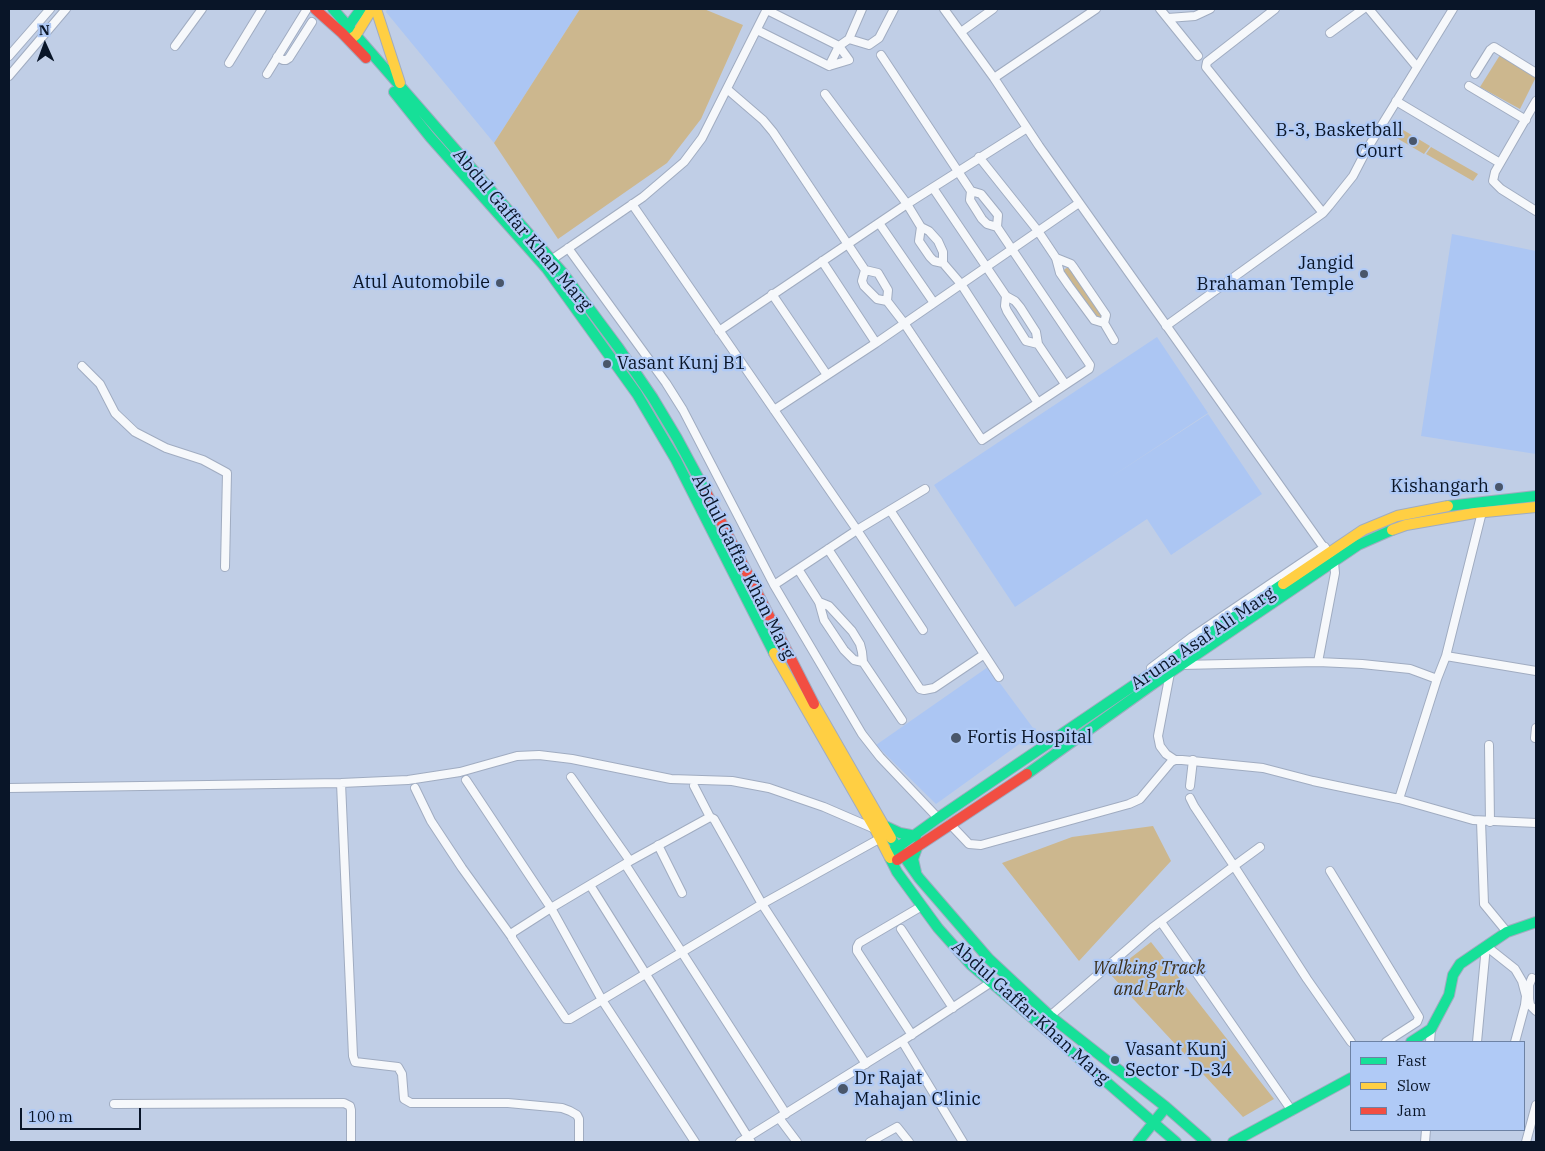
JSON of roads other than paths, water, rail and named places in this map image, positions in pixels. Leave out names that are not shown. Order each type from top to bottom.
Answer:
[{"type":"main road","name":"Abdul Gaffar Khan Marg","points":[[315,9],[349,34],[402,90],[551,260],[618,347],[653,398],[677,438],[804,686],[880,827],[879,839],[892,863],[950,944],[990,983],[1176,1142]]},
{"type":"main road","name":"Abdul Gaffar Khan Marg","points":[[333,9],[349,34],[430,138],[547,269],[640,399],[676,460],[767,641],[880,827],[919,878],[984,953],[1050,1016],[1166,1107],[1206,1142]]},
{"type":"main road","points":[[349,34],[361,9]]},
{"type":"main road","points":[[349,34],[372,9]]},
{"type":"main road","points":[[376,9],[402,90]]},
{"type":"main road","name":"Aruna Asaf Ali Marg","points":[[917,840],[938,818],[1363,530],[1397,516],[1434,508],[1536,496]]},
{"type":"main road","name":"Aruna Asaf Ali Marg","points":[[892,863],[900,852],[917,840],[950,824],[1046,761],[1181,665],[1329,554],[1358,546],[1384,533],[1415,524],[1482,512],[1536,507]]},
{"type":"main road","points":[[880,827],[917,840],[913,859],[914,868],[919,878]]},
{"type":"main road","points":[[1412,1041],[1431,1029],[1449,996],[1453,975],[1467,958],[1507,932],[1536,922]]},
{"type":"main road","points":[[1240,1141],[1350,1079]]},
{"type":"main road","points":[[1142,1141],[1166,1107]]},
{"type":"street","points":[[9,56],[50,9]]},
{"type":"street","points":[[9,76],[66,9]]},
{"type":"street","points":[[175,46],[202,9]]},
{"type":"street","points":[[229,63],[262,9]]},
{"type":"street","points":[[267,74],[307,9]]},
{"type":"street","points":[[829,66],[838,46],[849,39],[862,9]]},
{"type":"street","points":[[849,39],[869,45],[879,38],[894,9]]},
{"type":"street","points":[[944,9],[994,78],[1026,128],[1329,554],[1336,573],[1318,662]]},
{"type":"street","points":[[961,32],[993,9]]},
{"type":"street","points":[[994,78],[1096,9]]},
{"type":"street","points":[[1160,9],[1198,56]]},
{"type":"street","points":[[1168,18],[1195,16],[1210,9]]},
{"type":"street","points":[[1275,9],[1207,62],[1206,67],[1323,213]]},
{"type":"street","points":[[1330,34],[1363,9]]},
{"type":"street","points":[[1369,9],[1417,66]]},
{"type":"street","points":[[1166,326],[1323,213],[1353,176],[1367,149],[1453,9]]},
{"type":"street","points":[[551,260],[632,204],[684,162],[702,138],[767,10],[838,46],[849,60],[829,66],[757,30]]},
{"type":"street","points":[[277,57],[283,60],[289,58],[312,22]]},
{"type":"street","points":[[1475,74],[1490,50],[1494,47],[1536,73]]},
{"type":"street","points":[[881,55],[956,172],[971,191],[981,194],[994,209],[999,219],[997,227]]},
{"type":"street","points":[[1469,86],[1526,120]]},
{"type":"street","points":[[727,89],[763,120],[773,132],[865,270],[862,281],[864,286],[876,299],[887,301],[904,323],[982,440],[1089,369],[1090,362],[997,227],[987,224],[982,218],[970,200],[971,191]]},
{"type":"street","points":[[825,94],[907,204],[920,227],[919,241],[934,261],[943,263],[961,284],[1038,403]]},
{"type":"street","points":[[1396,101],[1500,162]]},
{"type":"street","points":[[1536,101],[1500,162],[1493,182],[1536,211]]},
{"type":"street","points":[[719,331],[848,243],[1026,128]]},
{"type":"street","points":[[979,157],[1038,231],[1056,258],[1060,273],[1068,286],[1094,320],[1104,323],[1114,340]]},
{"type":"street","points":[[932,188],[1006,296],[1016,301],[1025,314],[1036,332],[1038,344],[1065,384]]},
{"type":"street","points":[[774,410],[876,343],[1079,203]]},
{"type":"street","points":[[632,204],[858,530],[923,630]]},
{"type":"street","points":[[879,223],[934,303]]},
{"type":"street","points":[[920,227],[929,231],[938,241],[943,252],[943,263]]},
{"type":"street","points":[[568,248],[684,410],[774,585],[862,734],[880,757],[938,818]]},
{"type":"street","points":[[1056,258],[1071,264],[1074,268],[1106,315],[1104,323]]},
{"type":"street","points":[[822,261],[876,343]]},
{"type":"street","points":[[865,270],[874,271],[882,279],[888,290],[887,301]]},
{"type":"street","points":[[772,294],[827,375]]},
{"type":"street","points":[[1006,296],[1004,300],[1007,311],[1026,341],[1038,344]]},
{"type":"street","points":[[82,366],[100,384],[115,413],[135,432],[166,448],[203,460],[227,473],[225,567]]},
{"type":"street","points":[[774,585],[925,489]]},
{"type":"street","points":[[890,510],[999,677]]},
{"type":"street","points":[[1399,799],[1436,678],[1446,656],[1482,512]]},
{"type":"street","points":[[828,549],[920,689],[934,688],[983,654]]},
{"type":"street","points":[[1036,747],[1106,701],[1192,637],[1329,554]]},
{"type":"street","points":[[798,569],[819,602],[824,620],[844,650],[854,660],[862,662]]},
{"type":"street","points":[[819,602],[829,606],[852,631],[860,644],[862,662],[902,720]]},
{"type":"street","points":[[1446,656],[1536,671]]},
{"type":"street","points":[[1181,665],[1318,662],[1391,666],[1415,670],[1436,678]]},
{"type":"street","points":[[1170,673],[1158,736],[1160,746],[1166,754],[1175,760],[1254,766],[1399,799],[1456,816],[1490,822],[1536,823]]},
{"type":"street","points":[[1535,738],[1536,728]]},
{"type":"street","points":[[1489,745],[1490,822]]},
{"type":"street","points":[[9,788],[341,783],[427,778],[460,772],[517,756],[549,756],[670,779],[732,781],[769,788],[880,827]]},
{"type":"street","points":[[950,824],[969,844],[981,845],[1129,804],[1140,799],[1166,766],[1175,760]]},
{"type":"street","points":[[1190,786],[1193,760]]},
{"type":"street","points":[[571,777],[628,863],[797,1142]]},
{"type":"street","points":[[466,780],[551,908],[602,1000],[695,1142]]},
{"type":"street","points":[[341,783],[353,1056],[355,1062],[398,1067],[402,1074],[404,1099],[411,1103],[508,1103],[562,1108],[577,1114],[579,1119],[579,1142]]},
{"type":"street","points":[[694,786],[710,817],[714,819],[762,904],[866,1064]]},
{"type":"street","points":[[416,788],[431,821],[566,1019],[645,975],[762,904],[879,839]]},
{"type":"street","points":[[1190,798],[1306,979],[1350,1041]]},
{"type":"street","points":[[511,936],[513,931],[551,908],[658,845],[710,817]]},
{"type":"street","points":[[1481,821],[1484,904],[1507,932]]},
{"type":"street","points":[[658,845],[682,893]]},
{"type":"street","points":[[1050,1016],[1118,956],[1260,847]]},
{"type":"street","points":[[1330,872],[1419,1017],[1417,1022],[1388,1041]]},
{"type":"street","points":[[590,885],[749,1140]]},
{"type":"street","points":[[912,1035],[857,951],[857,947],[859,943],[922,906]]},
{"type":"street","points":[[1161,922],[1292,1111]]},
{"type":"street","points":[[900,929],[953,1008]]},
{"type":"street","points":[[1477,1041],[1486,946]]},
{"type":"street","points":[[1486,946],[1515,969],[1522,981],[1526,1005],[1515,1041]]},
{"type":"street","points":[[1532,978],[1529,985],[1530,1005],[1536,1010]]},
{"type":"street","points":[[740,1142],[749,1140],[782,1116],[912,1035],[990,983]]},
{"type":"street","points":[[1430,1041],[1431,1029]]},
{"type":"street","points":[[902,1041],[964,1142]]},
{"type":"street","points":[[114,1104],[344,1104],[350,1106],[352,1110],[352,1142]]},
{"type":"street","points":[[1526,1142],[1536,1105]]},
{"type":"street","points":[[870,1142],[897,1127],[909,1142]]},
{"type":"place","name":"B-3, Basketball Court","points":[[1413,141]]},
{"type":"place","name":"Jangid Brahaman Temple","points":[[1364,274]]},
{"type":"place","name":"Atul Automobile","points":[[500,283]]},
{"type":"place","name":"Vasant Kunj B1","points":[[607,364]]},
{"type":"place","name":"Kishangarh","points":[[1499,487]]},
{"type":"place","name":"Fortis Hospital","points":[[956,738]]},
{"type":"place","name":"Vasant Kunj Sector -D-34","points":[[1115,1060]]},
{"type":"place","name":"Dr Rajat Mahajan Clinic","points":[[843,1089]]},
{"type":"park label","name":"Walking Track and Park","points":[[1149,980]]}]
